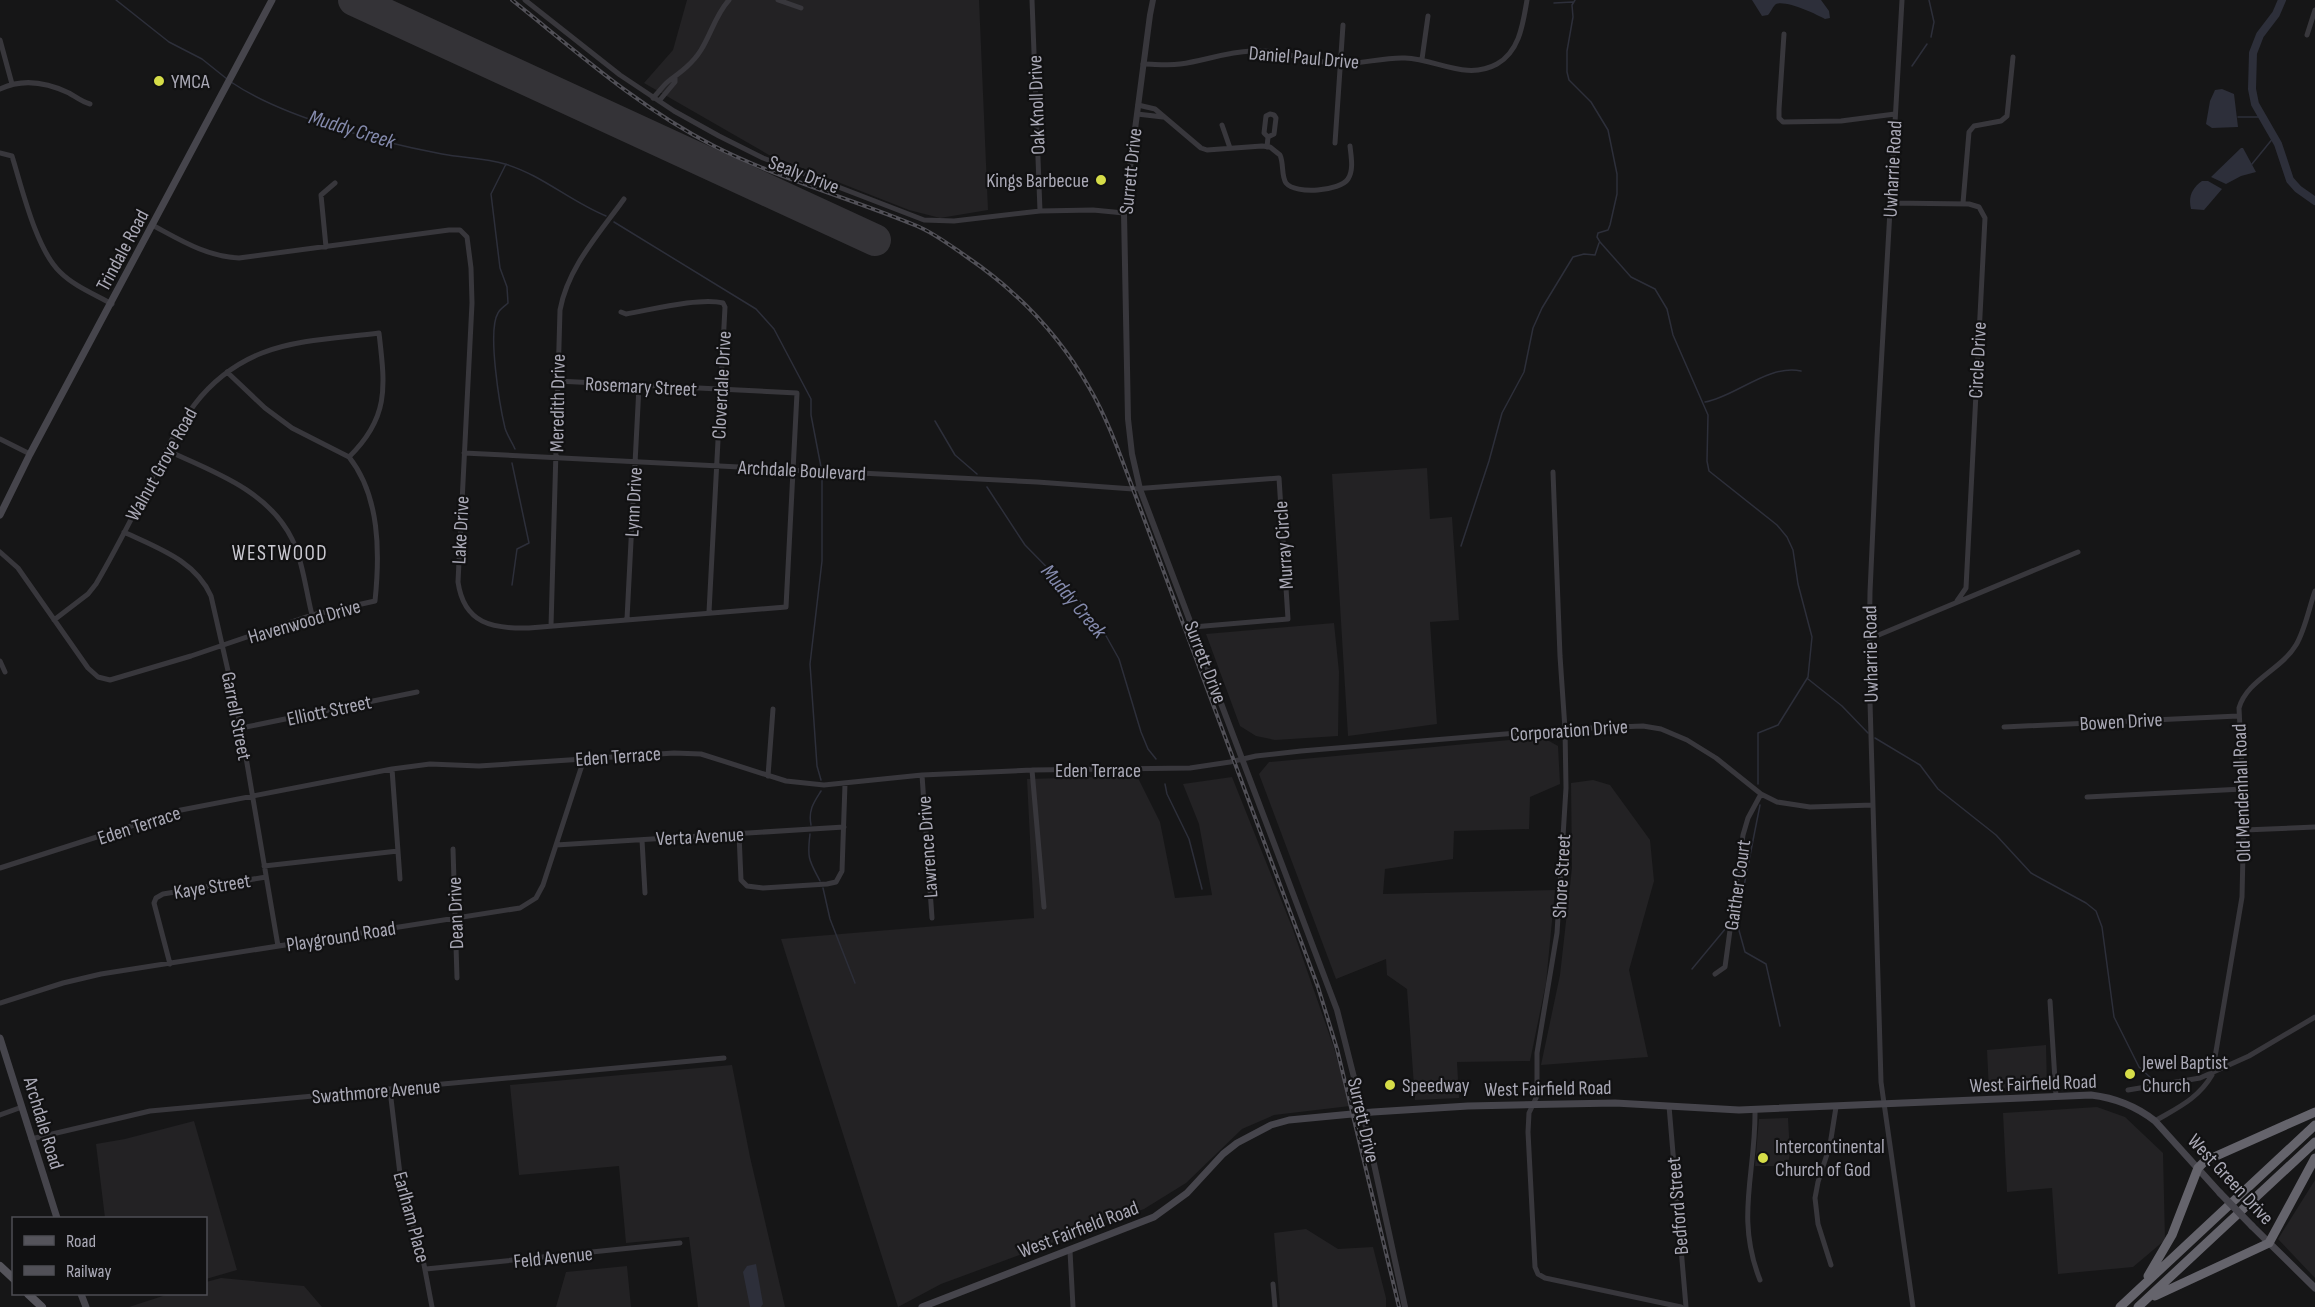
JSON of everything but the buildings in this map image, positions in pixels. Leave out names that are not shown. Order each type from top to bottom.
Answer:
[{"type":"highway","points":[[2140,1288],[2172,1236],[2198,1168],[2205,1161],[2315,1112]]},
{"type":"highway","points":[[2120,1307],[2315,1125]]},
{"type":"highway","points":[[2138,1307],[2315,1142]]},
{"type":"highway","points":[[2146,1299],[2269,1243],[2315,1158]]},
{"type":"main road","name":"Trindale Road","points":[[0,515],[30,454],[154,226],[272,0]]},
{"type":"main road","name":"Archdale Road","points":[[0,1038],[57,1217]]},
{"type":"main road","name":"West Fairfield Road","points":[[921,1307],[1145,1221],[1170,1207],[1198,1182],[1223,1154],[1254,1133],[1289,1120],[1468,1106],[1533,1104],[1615,1103],[1755,1110],[2091,1095],[2118,1101]]},
{"type":"main road","name":"West Green Drive","points":[[2118,1101],[2134,1107],[2155,1121],[2219,1192],[2315,1288]]},
{"type":"main road","points":[[0,1266],[12,1277]]},
{"type":"main road","points":[[30,1295],[42,1307]]},
{"type":"street","name":"Sealy Drive","points":[[525,0],[620,75],[719,136],[763,158],[924,220],[954,221],[1040,211],[1091,210],[1124,213]]},
{"type":"street","points":[[656,99],[675,82],[675,78],[700,52],[729,0]]},
{"type":"street","points":[[778,0],[801,8]]},
{"type":"street","name":"Oak Knoll Drive","points":[[1032,0],[1040,211]]},
{"type":"street","name":"Surrett Drive","points":[[1153,0],[1124,213],[1128,419],[1132,454],[1140,489],[1337,1010],[1363,1113],[1405,1307]]},
{"type":"street","name":"Daniel Paul Drive","points":[[1143,64],[1180,64],[1215,55],[1255,50],[1341,64],[1402,57],[1439,63],[1456,70],[1481,70],[1498,63],[1511,52],[1523,26],[1527,0]]},
{"type":"street","name":"Uwharrie Road","points":[[1902,0],[1877,438],[1869,639],[1883,1105],[1913,1307]]},
{"type":"street","points":[[2307,35],[2315,10]]},
{"type":"street","points":[[1422,59],[1428,16]]},
{"type":"street","points":[[1335,143],[1343,25]]},
{"type":"street","points":[[1784,34],[1779,118],[1783,122],[1841,121],[1895,114]]},
{"type":"street","points":[[0,40],[12,84]]},
{"type":"street","points":[[1891,203],[1963,203],[1969,132],[1974,126],[2001,121],[2007,116],[2013,57]]},
{"type":"street","points":[[0,89],[12,84],[43,83],[90,104]]},
{"type":"street","points":[[1138,105],[1151,108],[1201,148],[1207,150],[1267,147],[1280,155],[1287,183],[1296,189],[1334,188],[1344,184],[1351,173],[1350,146]]},
{"type":"street","points":[[1137,114],[1164,117]]},
{"type":"street","points":[[1221,125],[1230,148]]},
{"type":"street","points":[[1267,147],[1268,137]]},
{"type":"street","points":[[0,153],[12,156],[30,213],[50,260],[67,279],[112,304]]},
{"type":"street","points":[[326,248],[321,195],[335,183]]},
{"type":"street","name":"Meredith Drive","points":[[551,626],[560,310],[564,289],[573,270],[624,199]]},
{"type":"street","name":"Circle Drive","points":[[1958,601],[1963,595],[1967,578],[1985,225],[1983,212],[1979,207],[1963,203]]},
{"type":"street","name":"Lake Drive","points":[[154,226],[205,253],[239,258],[449,230],[460,230],[467,237],[472,303],[458,569],[464,602],[474,616],[493,626],[509,628],[551,626],[786,607],[796,393]]},
{"type":"street","name":"Cloverdale Drive","points":[[621,312],[626,314],[716,301],[723,303],[725,307],[709,612]]},
{"type":"street","name":"Walnut Grove Road","points":[[54,620],[91,591],[166,450],[194,404],[227,372],[249,359],[286,347],[379,333],[383,402],[376,422],[348,457]]},
{"type":"street","points":[[227,372],[252,396],[292,428],[348,457]]},
{"type":"street","name":"Rosemary Street","points":[[557,381],[796,393]]},
{"type":"street","name":"Lynn Drive","points":[[627,619],[639,386]]},
{"type":"street","points":[[1,440],[30,454]]},
{"type":"street","points":[[166,450],[255,494],[273,511],[286,527],[295,546],[312,615]]},
{"type":"street","name":"Archdale Boulevard","points":[[464,453],[1140,489]]},
{"type":"street","name":"Havenwood Drive","points":[[0,552],[18,568],[88,668],[102,678],[114,680],[312,615],[375,601],[377,580],[372,504],[362,477],[348,457]]},
{"type":"street","name":"Shore Street","points":[[1554,472],[1566,788],[1560,904],[1553,964],[1537,1053],[1536,1096],[1529,1113],[1535,1267],[1540,1275],[1681,1307]]},
{"type":"street","name":"Murray Circle","points":[[1140,489],[1279,478],[1288,619],[1193,627]]},
{"type":"street","name":"Garrell Street","points":[[124,532],[178,559],[197,573],[211,596],[224,645],[241,728],[278,946]]},
{"type":"street","points":[[1869,639],[2078,552]]},
{"type":"street","name":"Old Mendenhall Road","points":[[2212,1073],[2240,914],[2244,830],[2238,716],[2241,700],[2245,694],[2279,666],[2297,644],[2315,591]]},
{"type":"street","points":[[0,661],[5,672]]},
{"type":"street","name":"Elliott Street","points":[[241,728],[417,692]]},
{"type":"street","points":[[768,776],[773,709]]},
{"type":"street","name":"Bowen Drive","points":[[2004,727],[2238,716]]},
{"type":"street","name":"Corporation Drive","points":[[1243,759],[1312,750],[1630,725],[1661,729],[1702,748],[1761,794],[1777,802],[1799,806],[1873,805]]},
{"type":"street","name":"Eden Terrace","points":[[0,868],[181,810],[392,769],[430,764],[479,766],[674,753],[701,754],[768,776],[805,784],[845,784],[922,775],[1032,770],[1182,768],[1243,759]]},
{"type":"street","name":"Playground Road","points":[[0,1003],[82,978],[520,908],[531,902],[543,885],[584,759]]},
{"type":"street","points":[[392,769],[400,879]]},
{"type":"street","points":[[1032,770],[1044,907]]},
{"type":"street","name":"Lawrence Drive","points":[[922,775],[932,918]]},
{"type":"street","points":[[739,834],[741,880],[747,886],[763,888],[831,884],[842,875],[845,784]]},
{"type":"street","points":[[2087,796],[2243,789]]},
{"type":"street","name":"Gaither Court","points":[[1715,974],[1725,967],[1743,835],[1748,818],[1761,794]]},
{"type":"street","points":[[2244,830],[2315,827]]},
{"type":"street","name":"Verta Avenue","points":[[556,845],[844,828]]},
{"type":"street","points":[[642,840],[645,893]]},
{"type":"street","name":"Dean Drive","points":[[453,849],[457,978]]},
{"type":"street","name":"Kaye Street","points":[[264,866],[398,851]]},
{"type":"street","name":"Kaye Street","points":[[170,964],[154,903],[156,898],[163,894],[266,877]]},
{"type":"street","points":[[2050,1001],[2056,1096]]},
{"type":"street","points":[[2128,1090],[2200,1078],[2249,1056],[2315,1017]]},
{"type":"street","name":"Swathmore Avenue","points":[[31,1138],[150,1111],[724,1058]]},
{"type":"street","points":[[2155,1121],[2195,1098],[2204,1089],[2212,1073]]},
{"type":"street","name":"Earlham Place","points":[[390,1090],[402,1191],[426,1269],[432,1307]]},
{"type":"street","name":"Bedford Street","points":[[1669,1106],[1686,1307]]},
{"type":"street","points":[[0,1115],[22,1107]]},
{"type":"street","points":[[1831,1265],[1818,1224],[1815,1198],[1830,1145],[1836,1107]]},
{"type":"street","points":[[1755,1110],[1747,1224],[1753,1261],[1760,1280]]},
{"type":"street","name":"Feld Avenue","points":[[426,1269],[680,1243]]},
{"type":"street","points":[[1070,1251],[1074,1307]]},
{"type":"street","points":[[1273,1284],[1275,1307]]},
{"type":"shaded area","points":[[687,0],[979,0],[988,210],[940,218],[909,210],[769,155],[644,83],[673,50]]},
{"type":"shaded area","points":[[1752,0],[1821,0],[1829,11],[1830,18],[1825,19],[1801,8],[1781,3],[1776,4],[1768,15],[1762,16]]},
{"type":"shaded area","points":[[2222,89],[2234,94],[2238,127],[2212,128],[2206,124],[2210,101],[2215,90]]},
{"type":"shaded area","points":[[2241,148],[2256,172],[2241,176],[2226,184],[2211,177]]},
{"type":"shaded area","points":[[2202,181],[2208,181],[2222,189],[2204,210],[2191,209],[2192,193]]},
{"type":"shaded area","points":[[1427,468],[1430,519],[1452,517],[1459,620],[1430,622],[1437,724],[1348,736],[1332,474]]},
{"type":"shaded area","points":[[1334,623],[1339,672],[1338,736],[1275,740],[1256,736],[1240,726],[1206,634]]},
{"type":"shaded area","points":[[1542,737],[1558,746],[1560,784],[1530,797],[1529,829],[1454,831],[1453,859],[1385,869],[1383,894],[1555,890],[1546,983],[1530,1061],[1457,1062],[1459,1098],[1415,1100],[1407,989],[1387,975],[1386,959],[1336,979],[1259,774],[1269,762]]},
{"type":"shaded area","points":[[1137,776],[1160,822],[1175,898],[1212,895],[1199,824],[1183,784],[1232,777],[1292,927],[1334,1048],[1350,1106],[1274,1115],[1242,1129],[1186,1183],[1144,1209],[941,1284],[898,1307],[781,939],[1034,918],[1027,779]]},
{"type":"shaded area","points":[[1593,780],[1610,785],[1650,840],[1654,881],[1629,970],[1648,1057],[1541,1065],[1560,975],[1572,868],[1571,783]]},
{"type":"shaded area","points":[[2046,1045],[2047,1088],[1989,1091],[1987,1050]]},
{"type":"shaded area","points":[[732,1065],[750,1157],[785,1307],[698,1307],[689,1237],[626,1243],[619,1166],[519,1175],[510,1085]]},
{"type":"shaded area","points":[[2097,1107],[2125,1117],[2163,1153],[2165,1240],[2133,1267],[2058,1274],[2052,1188],[2007,1192],[2003,1113]]},
{"type":"shaded area","points":[[1788,1118],[1790,1154],[1787,1166],[1755,1166],[1759,1119]]},
{"type":"shaded area","points":[[194,1121],[237,1270],[207,1279],[207,1217],[105,1217],[96,1144]]},
{"type":"shaded area","points":[[2315,1180],[2315,1278],[2278,1239]]},
{"type":"shaded area","points":[[1306,1229],[1338,1249],[1373,1247],[1386,1298],[1386,1307],[1280,1307],[1274,1233]]},
{"type":"shaded area","points":[[756,1264],[763,1304],[761,1307],[750,1307],[743,1272],[747,1266]]},
{"type":"shaded area","points":[[627,1266],[631,1307],[556,1307],[566,1272]]},
{"type":"shaded area","points":[[221,1278],[304,1286],[322,1307],[129,1307],[166,1295],[207,1295],[207,1282]]},
{"type":"waterway","name":"Muddy Creek","points":[[116,0],[169,42],[202,59],[227,79]]},
{"type":"waterway","points":[[1575,0],[1572,5],[1573,17],[1567,51],[1567,72],[1569,80],[1591,102],[1608,130],[1617,174],[1617,194],[1610,225],[1608,230],[1598,233],[1597,237],[1631,277],[1655,289],[1667,309],[1673,335],[1708,415],[1707,461],[1709,471],[1777,525],[1787,537],[1793,550],[1798,584],[1812,637],[1808,677],[1778,725],[1758,733],[1758,784]]},
{"type":"waterway","points":[[1929,0],[1934,22],[1931,37]]},
{"type":"waterway","points":[[2282,0],[2276,14],[2260,35],[2253,53],[2252,89],[2255,104],[2278,144],[2290,180],[2315,201]]},
{"type":"waterway","points":[[1554,3],[1573,2]]},
{"type":"waterway","points":[[1912,66],[1927,44]]},
{"type":"waterway","name":"Muddy Creek","points":[[231,82],[277,107],[333,127],[417,149],[490,160],[519,169],[606,216]]},
{"type":"waterway","points":[[2238,117],[2261,117]]},
{"type":"waterway","points":[[2252,164],[2274,137]]},
{"type":"waterway","points":[[506,164],[491,194],[500,268],[507,287],[508,303],[499,312],[495,322],[494,352],[505,428],[515,449]]},
{"type":"waterway","name":"Muddy Creek","points":[[614,222],[756,309],[774,329],[811,399],[811,415],[821,467]]},
{"type":"waterway","points":[[1461,546],[1502,413],[1524,372],[1533,328],[1542,308],[1573,257],[1584,254],[1595,255],[1599,243]]},
{"type":"waterway","points":[[1705,402],[1776,372],[1801,371]]},
{"type":"waterway","name":"Muddy Creek","points":[[935,421],[955,455],[977,474]]},
{"type":"waterway","points":[[512,463],[529,543],[517,549],[512,585]]},
{"type":"waterway","points":[[821,780],[817,766],[810,664],[822,561],[822,478]]},
{"type":"waterway","name":"Muddy Creek","points":[[987,487],[1025,545],[1080,601],[1105,634],[1119,659],[1141,732],[1148,749],[1156,759]]},
{"type":"waterway","points":[[1808,679],[1842,706],[1868,733]]},
{"type":"waterway","points":[[1875,738],[1920,765],[1938,789],[1996,835],[2031,873],[2086,903],[2096,911],[2102,927],[2114,1017],[2139,1067],[2152,1079]]},
{"type":"waterway","name":"Muddy Creek","points":[[1165,784],[1167,794],[1189,839],[1202,889]]},
{"type":"waterway","points":[[811,825],[811,811],[821,791]]},
{"type":"waterway","points":[[1735,916],[1744,886],[1760,805]]},
{"type":"waterway","points":[[810,834],[810,859],[820,881]]},
{"type":"waterway","points":[[823,888],[830,919],[855,983]]},
{"type":"waterway","points":[[1735,916],[1745,952],[1766,964],[1780,1026]]},
{"type":"waterway","points":[[1692,969],[1726,928]]},
{"type":"runway","points":[[354,0],[875,240]]},
{"type":"railway","points":[[512,0],[634,97],[686,131],[739,158],[930,232],[985,270],[1020,300],[1051,333],[1078,370],[1108,425],[1318,987],[1337,1049],[1399,1307]]},
{"type":"place","name":"YMCA","points":[[159,81]]},
{"type":"place","name":"Kings Barbecue","points":[[1101,180]]},
{"type":"place","name":"Jewel Baptist Church","points":[[2130,1074]]},
{"type":"place","name":"Speedway","points":[[1390,1085]]},
{"type":"place","name":"Intercontinental Church of God","points":[[1763,1158]]},
{"type":"district","name":"WESTWOOD","points":[[280,553]]}]
